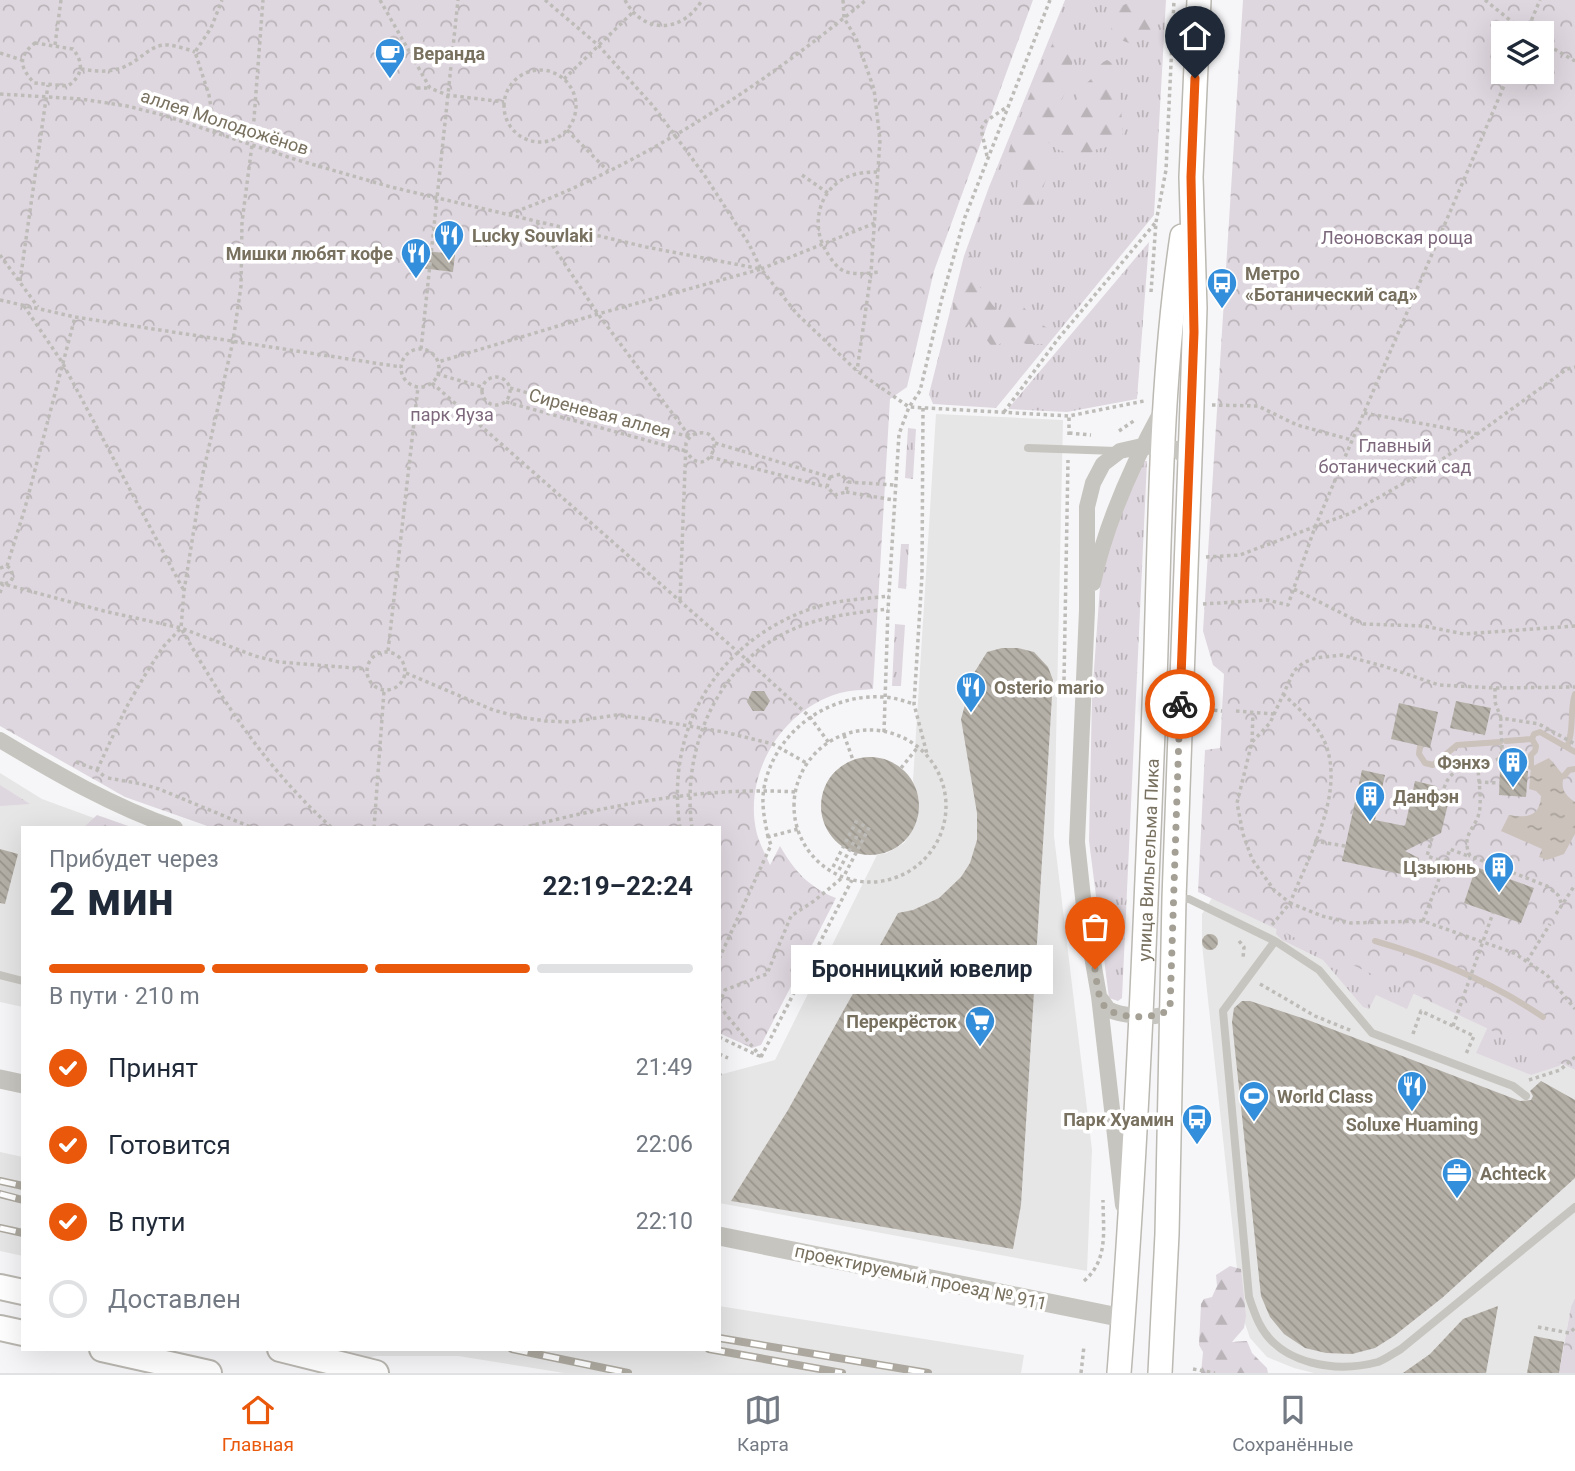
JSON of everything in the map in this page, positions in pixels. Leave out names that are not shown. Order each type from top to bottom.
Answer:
[{"type":"main road","name":"улица Вильгельма Пика","points":[[1160,1373],[1167,1234],[1174,899],[1195,308],[1191,177],[1199,0]]},
{"type":"main road","name":"улица Вильгельма Пика","points":[[1119,1373],[1129,1257],[1142,1016],[1155,402],[1191,177]]},
{"type":"main road","points":[[0,1287],[21,1292]]},
{"type":"main road","points":[[0,1328],[21,1333]]},
{"type":"main road","points":[[111,1351],[209,1373]]},
{"type":"main road","points":[[288,1351],[376,1373]]},
{"type":"street","points":[[1129,1257],[1100,996],[1085,916],[1077,842],[1087,610],[1087,507],[1093,483],[1103,464],[1120,451],[1153,446],[1177,449],[1189,467]]},
{"type":"street","points":[[1087,610],[1095,570],[1111,518],[1153,446]]},
{"type":"street","points":[[0,740],[97,796],[169,826]]},
{"type":"street","points":[[1100,996],[1114,1013],[1142,1016],[1166,1013],[1172,1002]]},
{"type":"street","points":[[0,1079],[21,1084]]},
{"type":"street","name":"проектируемый проезд № 911","points":[[721,1236],[1123,1318]]},
{"type":"lane","points":[[1028,447],[1120,451]]},
{"type":"lane","points":[[1174,899],[1189,899],[1275,941],[1319,970],[1372,1033],[1513,1086],[1526,1096]]},
{"type":"lane","points":[[1275,941],[1223,1011],[1249,1297],[1259,1324],[1275,1344],[1298,1361],[1325,1366],[1353,1367],[1379,1361],[1401,1349],[1575,1207]]},
{"type":"lane","points":[[0,975],[21,980]]},
{"type":"path","points":[[55,45],[61,0]]},
{"type":"path","points":[[195,52],[211,28],[222,0]]},
{"type":"path","points":[[263,0],[252,145],[245,190],[241,286],[233,341],[203,473],[184,591],[181,628],[221,697],[250,740],[282,779],[330,826]]},
{"type":"path","points":[[380,0],[430,88]]},
{"type":"path","points":[[421,349],[458,0]]},
{"type":"path","points":[[545,0],[598,44],[638,88],[675,135],[734,220],[761,269],[797,314],[857,371],[909,407],[1069,416],[1155,402]]},
{"type":"path","points":[[625,0],[632,13],[644,22],[656,25],[671,25],[685,20],[702,0]]},
{"type":"path","points":[[843,0],[844,18],[861,50],[874,89],[880,141],[871,273],[857,371]]},
{"type":"path","points":[[508,214],[573,190],[675,135],[781,65],[844,18],[859,2],[866,0]]},
{"type":"path","points":[[884,732],[888,609],[899,434],[909,407],[920,391],[954,254],[988,158],[1050,0]]},
{"type":"path","points":[[1151,304],[1156,222],[1166,170],[1174,0]]},
{"type":"path","points":[[1485,0],[1511,21]]},
{"type":"path","points":[[1531,21],[1541,0]]},
{"type":"path","points":[[564,79],[632,13]]},
{"type":"path","points":[[35,43],[55,45],[73,49],[80,58],[81,69],[77,79],[68,86],[34,83],[23,71],[22,60],[26,50],[35,43]]},
{"type":"path","points":[[81,69],[100,72],[116,69],[129,65],[153,48],[166,45],[195,52]]},
{"type":"path","points":[[1554,49],[1575,61]]},
{"type":"path","points":[[195,52],[209,95],[215,132]]},
{"type":"path","points":[[0,53],[22,60]]},
{"type":"path","points":[[547,71],[564,79],[576,102],[576,112],[566,130],[549,141],[529,140],[512,128],[507,119],[505,102],[509,87],[516,79],[526,73],[547,71]]},
{"type":"path","points":[[1199,604],[1267,600],[1288,605],[1315,527],[1505,84]]},
{"type":"path","points":[[20,281],[48,85]]},
{"type":"path","points":[[417,88],[430,88],[447,95],[505,102]]},
{"type":"path","name":"аллея Молодожёнов","points":[[0,94],[80,99],[127,106],[163,115],[339,173],[537,222],[761,269]]},
{"type":"path","points":[[988,158],[981,129],[986,121],[1008,106]]},
{"type":"path","points":[[566,130],[608,171]]},
{"type":"path","points":[[877,172],[846,177],[828,193],[818,214],[822,244],[841,270],[857,273],[880,272]]},
{"type":"path","points":[[802,175],[828,193]]},
{"type":"path","points":[[537,222],[598,314],[690,437]]},
{"type":"path","points":[[1004,412],[1066,329],[1156,222]]},
{"type":"path","points":[[438,362],[761,269],[875,223]]},
{"type":"path","points":[[0,255],[39,309]]},
{"type":"path","points":[[0,300],[75,317],[401,367]]},
{"type":"path","points":[[24,306],[62,362],[184,591]]},
{"type":"path","points":[[7,566],[75,317]]},
{"type":"path","points":[[421,349],[434,356],[438,362],[438,374],[432,383],[418,387],[405,380],[401,367],[407,354],[421,349]]},
{"type":"path","points":[[1215,558],[1240,555],[1352,513],[1429,469],[1567,369],[1575,368]]},
{"type":"path","points":[[438,374],[482,387]]},
{"type":"path","points":[[501,377],[507,381],[510,396],[506,402],[492,405],[482,394],[482,387],[486,380],[501,377]]},
{"type":"path","points":[[432,383],[810,717],[829,743]]},
{"type":"path","points":[[388,651],[418,387]]},
{"type":"path","name":"Сиреневая аллея","points":[[510,388],[690,437]]},
{"type":"path","name":"Сиреневая аллея","points":[[506,402],[686,451]]},
{"type":"path","points":[[1210,405],[1258,406],[1297,425],[1352,440]]},
{"type":"path","points":[[923,408],[922,575],[914,704],[928,757]]},
{"type":"path","points":[[1364,412],[1479,434]]},
{"type":"path","points":[[1069,416],[1069,433],[1093,435]]},
{"type":"path","points":[[1115,433],[1125,429],[1136,419]]},
{"type":"path","points":[[680,600],[686,443],[696,433],[704,433],[711,437],[714,443],[714,451],[704,461],[696,461],[686,451]]},
{"type":"path","points":[[714,443],[830,477],[841,474],[848,482],[895,485]]},
{"type":"path","points":[[710,457],[827,488],[835,495],[846,492],[894,500]]},
{"type":"path","points":[[827,488],[830,477]]},
{"type":"path","points":[[846,492],[848,482]]},
{"type":"path","points":[[0,568],[7,566]]},
{"type":"path","points":[[1,583],[7,584],[13,577],[14,573],[7,566]]},
{"type":"path","points":[[0,593],[1,583]]},
{"type":"path","points":[[1,583],[91,608],[181,628],[255,656],[279,662],[366,669]]},
{"type":"path","points":[[1294,589],[1363,624],[1424,626],[1464,634],[1575,626]]},
{"type":"path","points":[[680,826],[676,797],[687,725],[711,682],[737,651],[775,624],[813,608],[889,596]]},
{"type":"path","points":[[692,826],[689,795],[693,757],[702,728],[722,689],[747,660],[777,638],[817,620],[888,609]]},
{"type":"path","points":[[97,769],[145,675],[163,647],[181,628]]},
{"type":"path","points":[[388,651],[398,655],[404,663],[406,673],[402,683],[394,689],[384,691],[374,687],[368,679],[366,669],[370,659],[378,653],[388,651]]},
{"type":"path","points":[[1252,742],[1270,723],[1294,671],[1303,663],[1315,659],[1342,655],[1439,685],[1495,688],[1575,687]]},
{"type":"path","points":[[406,673],[493,710],[519,717],[545,722],[572,722],[616,715],[687,725],[747,737],[780,747],[808,764]]},
{"type":"path","points":[[1442,795],[1446,780],[1454,771],[1490,764],[1500,758],[1503,748],[1501,719],[1494,702],[1495,688]]},
{"type":"path","points":[[374,826],[384,691]]},
{"type":"path","points":[[1263,936],[1290,903],[1328,808],[1331,771],[1327,747],[1311,720],[1283,694]]},
{"type":"path","points":[[721,955],[771,845],[763,815],[764,790],[770,767],[780,747],[795,729],[810,717],[841,702],[885,696],[914,704]]},
{"type":"path","points":[[1195,709],[1222,711]]},
{"type":"path","points":[[1236,711],[1274,714]]},
{"type":"path","points":[[1254,712],[1252,742],[1237,803],[1243,834],[1252,859],[1274,890],[1290,903],[1322,916],[1351,923],[1401,920],[1423,922],[1514,953],[1547,975],[1575,1009]]},
{"type":"path","points":[[1501,719],[1539,724],[1575,744]]},
{"type":"path","points":[[859,731],[884,732],[905,739],[928,757],[943,782],[946,797],[944,825],[931,852],[922,863],[896,878],[882,881],[852,880],[825,868],[805,846],[798,829],[796,792],[808,764],[829,743],[844,735],[859,731]]},
{"type":"path","points":[[844,735],[853,761]]},
{"type":"path","points":[[901,768],[918,747]]},
{"type":"path","points":[[1470,856],[1466,847],[1466,836],[1478,818],[1478,765]]},
{"type":"path","points":[[106,778],[159,789],[248,826]]},
{"type":"path","points":[[1478,782],[1500,783]]},
{"type":"path","points":[[531,826],[643,801],[689,795],[764,790],[796,792]]},
{"type":"path","points":[[833,867],[858,820]]},
{"type":"path","points":[[839,870],[864,823]]},
{"type":"path","points":[[721,1000],[725,990],[767,974],[791,916],[814,901],[844,875],[870,826]]},
{"type":"path","points":[[768,837],[798,829]]},
{"type":"path","points":[[1432,838],[1427,856],[1444,865],[1450,849],[1547,887],[1558,895],[1562,905]]},
{"type":"path","points":[[1314,841],[1345,846]]},
{"type":"path","points":[[1505,878],[1513,857]]},
{"type":"path","points":[[1423,922],[1439,879]]},
{"type":"path","points":[[761,1056],[852,880]]},
{"type":"path","points":[[1556,914],[1575,885]]},
{"type":"path","points":[[1452,1026],[1493,913]]},
{"type":"path","points":[[1527,961],[1550,924]]},
{"type":"path","points":[[1231,936],[1244,947],[1244,957],[1237,969]]},
{"type":"path","points":[[721,1007],[761,1056]]},
{"type":"path","points":[[1408,1047],[1421,1011],[1474,1036],[1461,1066]]},
{"type":"path","points":[[721,1038],[761,1056]]},
{"type":"path","points":[[721,1055],[728,1058]]},
{"type":"path","points":[[1084,1281],[1100,1261]]},
{"type":"path","points":[[1538,1327],[1569,1333],[1575,1328]]},
{"type":"path","points":[[1081,1373],[1084,1346]]},
{"type":"path","points":[[1193,1369],[1215,1373]]},
{"type":"shaded area","points":[[936,414],[1063,420],[1054,836],[1092,1150],[1087,1271],[721,1203],[721,1074],[775,1060],[877,855],[887,853],[904,843],[914,828],[918,818],[919,800],[913,781]]},
{"type":"shaded area","points":[[0,773],[42,799],[116,826],[21,826],[21,1007],[0,1002]]},
{"type":"shaded area","name":"Парк Хуамин","points":[[1212,898],[1575,1070],[1575,1298],[1571,1306],[1559,1373],[1314,1373],[1267,1357],[1250,1338],[1242,1315],[1202,944],[1202,914]]},
{"type":"shaded area","points":[[0,1152],[21,1157],[21,1256],[0,1251]]},
{"type":"shaded area","points":[[721,1306],[1024,1355],[1021,1373],[564,1373],[458,1356],[377,1356],[297,1368],[294,1351],[721,1351]]},
{"type":"green space","name":"парк Яуза","points":[[0,0],[1033,0],[934,271],[907,387],[890,399],[873,689],[840,693],[819,701],[800,713],[771,747],[755,789],[757,834],[770,865],[780,846],[804,878],[836,898],[761,1045],[752,1048],[721,1034],[721,826],[207,826],[125,797],[0,726]]},
{"type":"green space","points":[[1065,0],[1166,0],[1154,215],[996,408],[933,404],[929,394],[964,256]]},
{"type":"green space","points":[[1136,0],[1151,1],[1157,24],[1152,38],[1129,43],[1112,37],[1110,14],[1116,8]]},
{"type":"green space","name":"Главный ботанический сад","points":[[1243,0],[1575,0],[1575,1070],[1198,892],[1205,750],[1220,748],[1224,674],[1213,665],[1203,631]]},
{"type":"green space","points":[[1063,36],[1071,45],[1073,58],[1060,104],[1066,111],[1074,110],[1080,90],[1107,60],[1115,65],[1118,73],[1123,133],[1120,142],[1097,149],[1082,159],[1057,149],[1044,139],[1035,141],[1034,150],[1047,162],[1049,171],[1036,204],[1034,207],[1025,208],[1018,203],[1018,180],[1007,168],[1007,159],[1018,125],[1055,38]]},
{"type":"green space","points":[[1149,242],[1137,399],[1067,412],[1008,409]]},
{"type":"green space","points":[[969,256],[977,258],[979,263],[975,271],[975,283],[994,306],[1002,313],[1010,303],[1020,303],[1034,319],[1050,330],[1052,339],[1047,344],[1026,344],[1009,336],[994,349],[971,321],[964,331],[955,331],[954,305]]},
{"type":"green space","points":[[908,428],[916,429],[913,479],[905,478]]},
{"type":"green space","points":[[1142,461],[1147,461],[1122,998],[1118,1001],[1109,998],[1089,841],[1092,697],[1101,572],[1109,541]]},
{"type":"green space","points":[[901,544],[909,544],[906,589],[898,588]]},
{"type":"green space","points":[[895,624],[905,625],[901,686],[892,686]]},
{"type":"green space","points":[[0,785],[30,804],[0,806]]},
{"type":"green space","points":[[97,815],[128,826],[85,826]]},
{"type":"green space","points":[[1277,926],[1575,1052],[1559,1066],[1531,1075],[1476,1053],[1490,1022],[1416,988],[1407,1009],[1376,995],[1369,1009],[1363,1007],[1323,960],[1282,940],[1276,934]]},
{"type":"green space","points":[[1230,1266],[1241,1269],[1246,1316],[1244,1328],[1232,1342],[1247,1341],[1252,1353],[1267,1368],[1268,1373],[1201,1373],[1201,1304],[1204,1299],[1212,1297],[1217,1286],[1216,1275]]},
{"type":"green space","points":[[1575,1298],[1575,1373],[1559,1373],[1571,1306]]},
{"type":"water","points":[[1549,758],[1564,776],[1564,791],[1575,802],[1575,834],[1564,854],[1547,860],[1539,857],[1542,849],[1501,831],[1509,815],[1526,816],[1538,808],[1541,796],[1529,789],[1531,767]]},
{"type":"building","points":[[415,250],[455,254],[453,272],[413,267]]},
{"type":"building","points":[[1002,648],[1034,652],[1048,667],[1053,680],[1021,1205],[1013,1249],[731,1201],[788,1110],[898,913],[913,910],[939,898],[961,877],[970,863],[977,840],[977,813],[961,719],[974,673],[987,652]]},
{"type":"building","points":[[752,691],[764,691],[770,701],[764,711],[753,711],[747,702]]},
{"type":"building","points":[[1456,701],[1491,708],[1485,735],[1450,728]]},
{"type":"building","points":[[1399,703],[1438,712],[1430,748],[1391,739]]},
{"type":"building","points":[[870,757],[889,761],[905,771],[915,787],[919,806],[915,825],[905,841],[889,851],[870,855],[851,851],[835,841],[825,825],[821,806],[825,787],[835,771],[851,761]]},
{"type":"building","name":"Фэнхэ","points":[[1500,769],[1528,771],[1526,797],[1499,795]]},
{"type":"building","name":"Данфэн","points":[[1362,770],[1385,775],[1375,820],[1405,826],[1415,781],[1436,786],[1448,804],[1441,833],[1405,851],[1419,858],[1415,877],[1342,861]]},
{"type":"building","points":[[0,849],[18,854],[5,904],[0,903]]},
{"type":"building","name":"Цзыюнь","points":[[1476,867],[1534,888],[1521,923],[1464,903]]},
{"type":"building","points":[[1210,934],[1216,936],[1216,948],[1210,950],[1204,948],[1202,942],[1204,936]]},
{"type":"building","points":[[1242,1001],[1250,1001],[1308,1020],[1520,1101],[1531,1100],[1533,1096],[1530,1091],[1541,1081],[1575,1100],[1575,1178],[1442,1298],[1375,1348],[1352,1354],[1326,1353],[1305,1348],[1284,1334],[1270,1317],[1261,1296],[1232,1022],[1234,1008]]},
{"type":"building","points":[[1498,1306],[1486,1373],[1403,1373],[1430,1354],[1463,1319]]},
{"type":"building","points":[[1534,1336],[1564,1342],[1559,1373],[1527,1373]]},
{"type":"waterway","points":[[1567,747],[1575,694]]},
{"type":"waterway","points":[[1531,767],[1531,755],[1536,746],[1532,739],[1534,734],[1540,732],[1575,752]]},
{"type":"waterway","points":[[1506,741],[1532,739]]},
{"type":"waterway","points":[[1420,746],[1419,754],[1425,763],[1433,765],[1457,745],[1500,742]]},
{"type":"waterway","points":[[1564,776],[1569,770],[1575,769]]},
{"type":"waterway","points":[[1375,941],[1462,972],[1524,1004],[1543,1017]]},
{"type":"railway","points":[[0,1181],[21,1186]]},
{"type":"railway","points":[[0,1194],[21,1199]]},
{"type":"railway","points":[[0,1228],[21,1233]]},
{"type":"railway","points":[[721,1338],[928,1373]]},
{"type":"railway","points":[[522,1351],[628,1373]]},
{"type":"railway","points":[[720,1351],[842,1373]]},
{"type":"way so far","points":[[1095,969],[1103,1004],[1114,1013],[1156,1016],[1168,1012],[1172,1002],[1180,704]]},
{"type":"place","name":"Веранда","points":[[390,80]]},
{"type":"place","name":"Lucky Souvlaki","points":[[449,262]]},
{"type":"place","name":"Мишки любят кофе","points":[[416,280]]},
{"type":"place","name":"Метро «Ботанический сад»","points":[[1222,310]]},
{"type":"place","name":"Osterio mario","points":[[971,714]]},
{"type":"place","name":"Фэнхэ","points":[[1513,789]]},
{"type":"place","name":"Данфэн","points":[[1370,823]]},
{"type":"place","name":"Цзыюнь","points":[[1499,894]]},
{"type":"place","name":"Бронницкий ювелир","points":[[1095,969]]},
{"type":"place","name":"Перекрёсток","points":[[980,1048]]},
{"type":"place","name":"Soluxe Huaming","points":[[1412,1113]]},
{"type":"place","name":"World Class","points":[[1254,1123]]},
{"type":"place","name":"Парк Хуамин","points":[[1197,1146]]},
{"type":"place","name":"Achteck","points":[[1457,1200]]},
{"type":"route","points":[[1180,704],[1195,308],[1191,177],[1195,78]]},
{"type":"park label","name":"Леоновская роща","points":[[1397,237]]}]
